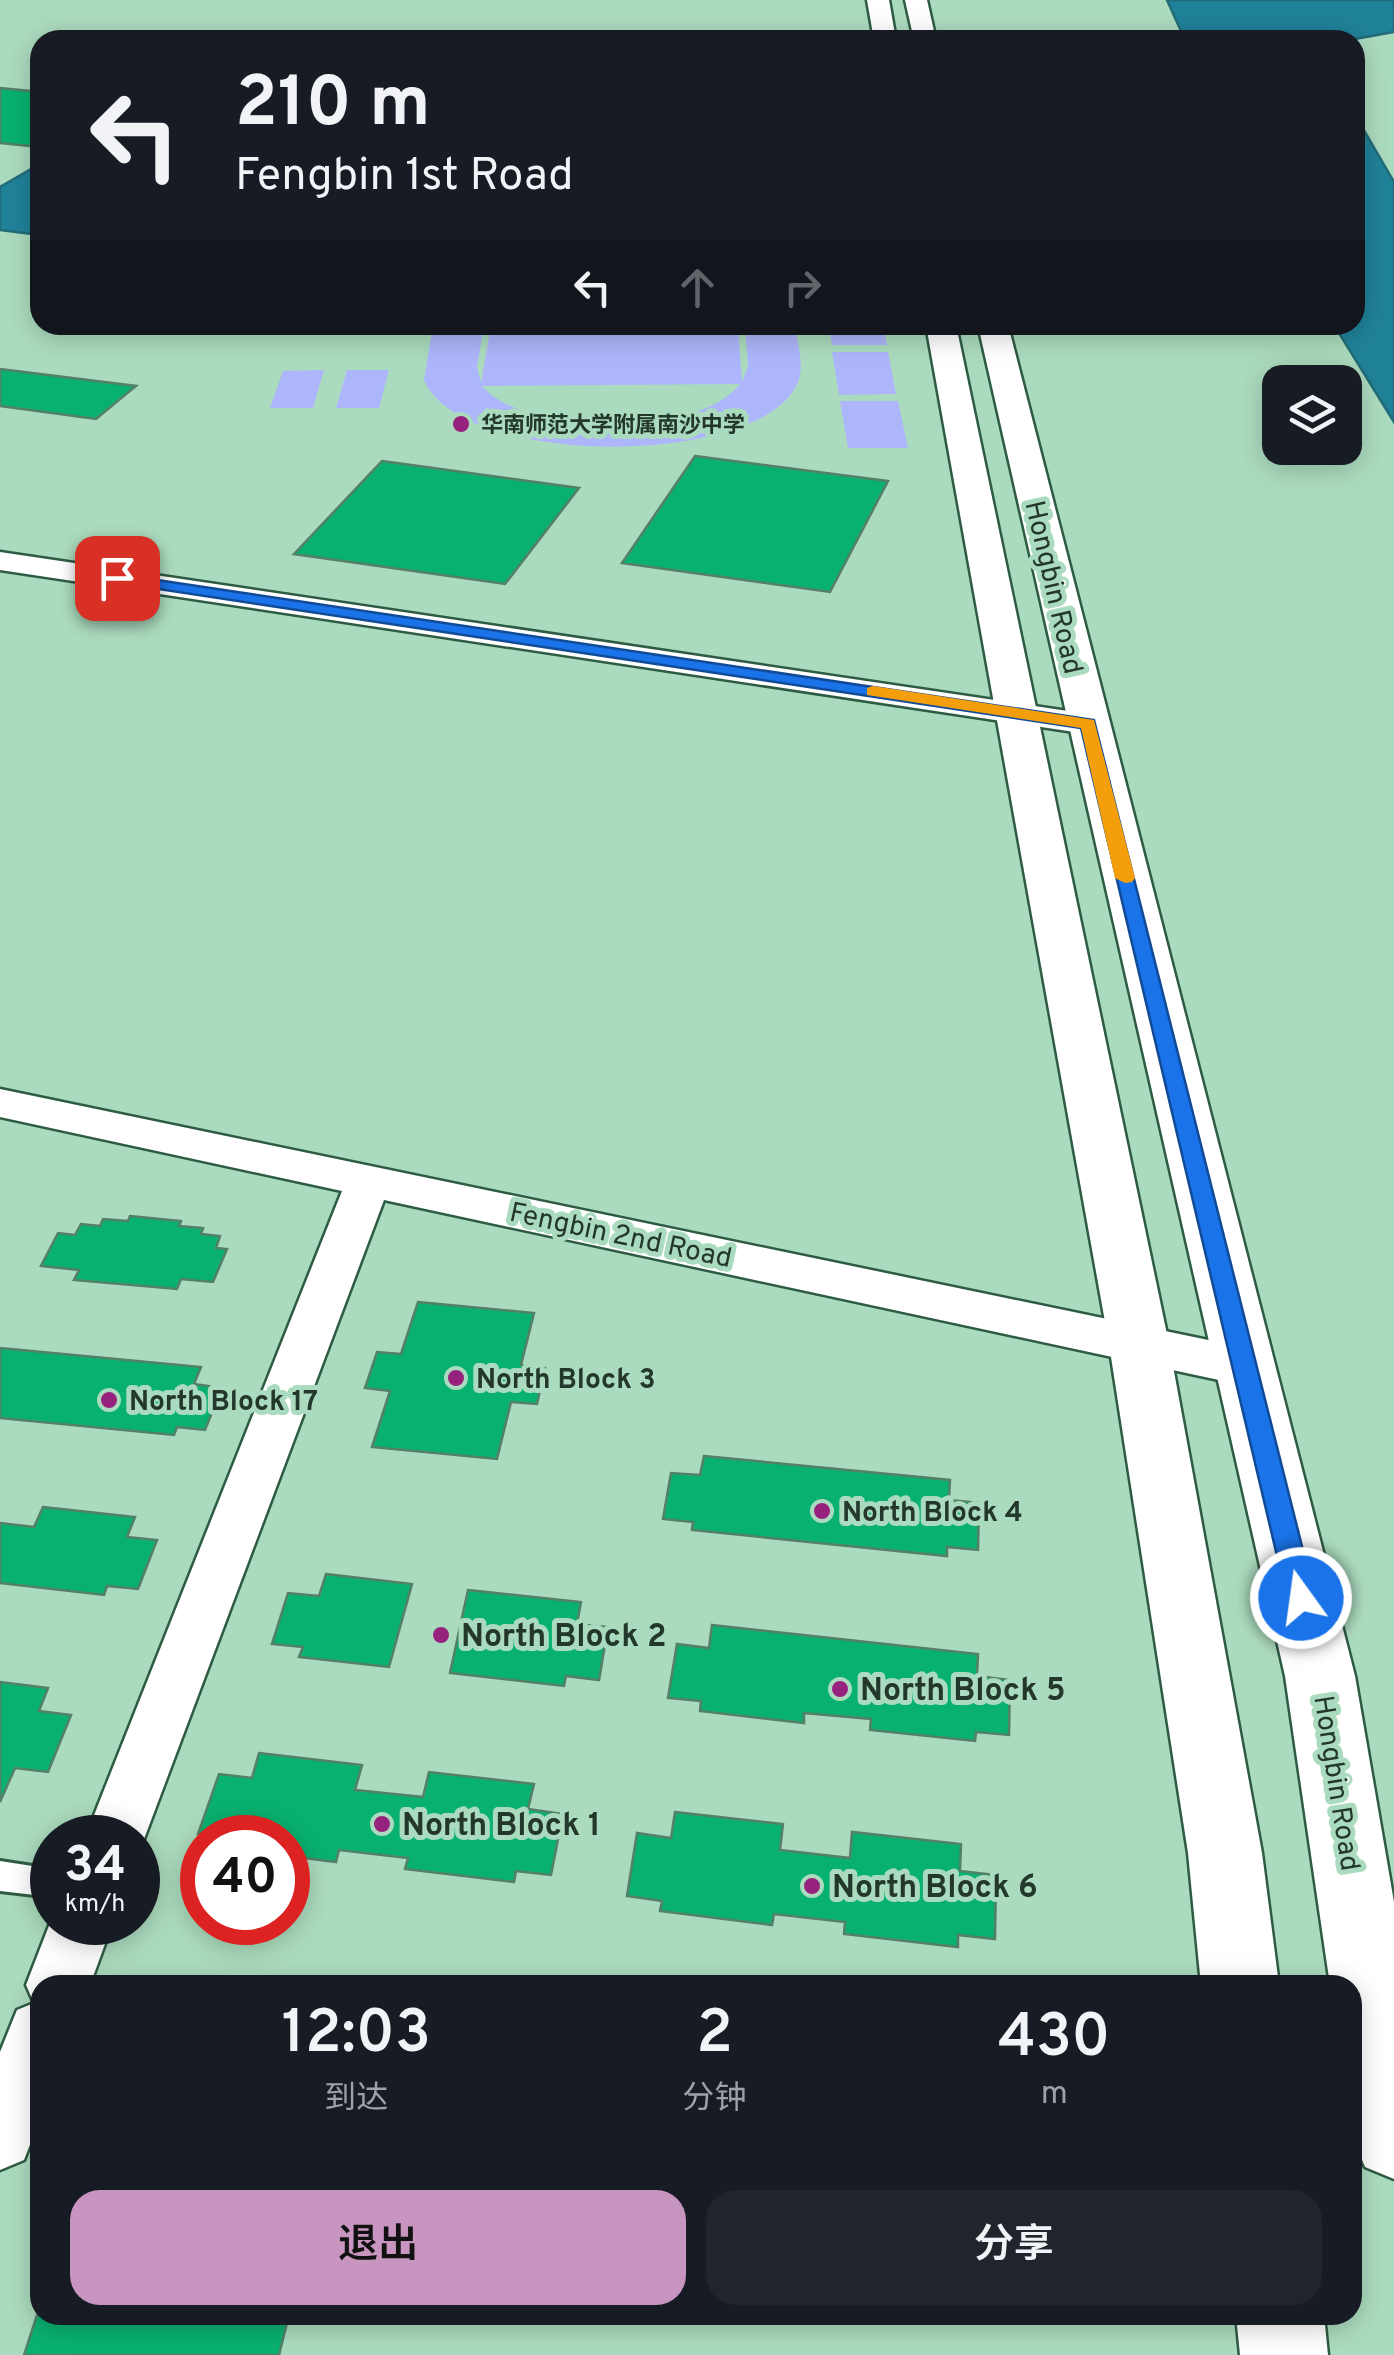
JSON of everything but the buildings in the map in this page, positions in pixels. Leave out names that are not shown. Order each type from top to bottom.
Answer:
[{"type":"street","points":[[878,0],[883,30]]},
{"type":"street","points":[[916,0],[923,30]]},
{"type":"street","points":[[943,335],[1139,1344],[1225,1853],[1239,1975]]},
{"type":"street","name":"Hongbin Road","points":[[995,335],[1320,1676],[1394,2138]]},
{"type":"street","points":[[0,561],[1088,724]]},
{"type":"street","name":"Fengbin 2nd Road","points":[[0,1102],[1242,1366]]},
{"type":"street","points":[[124,1815],[369,1181]]},
{"type":"street","points":[[62,1975],[73,1945]]},
{"type":"street","points":[[0,2136],[30,2059]]},
{"type":"street","points":[[1281,2325],[1284,2355]]},
{"type":"lane","points":[[0,1876],[30,1881]]},
{"type":"shaded area","points":[[1167,0],[1394,0],[1394,32],[1365,37],[1365,30],[1180,30]]},
{"type":"shaded area","points":[[1365,132],[1394,182],[1394,422],[1340,335],[1365,335]]},
{"type":"shaded area","points":[[30,170],[30,234],[0,230],[0,187]]},
{"type":"shaded area","points":[[431,335],[482,335],[477,367],[481,383],[489,335],[739,335],[742,382],[748,366],[746,335],[796,335],[799,379],[776,408],[734,429],[678,442],[615,447],[552,443],[495,430],[450,409],[424,380]],"holes":[[[740,384],[719,402],[652,422],[572,422],[535,415],[504,403],[482,386]]]},
{"type":"shaded area","points":[[830,335],[885,335],[887,345],[832,345]]},
{"type":"shaded area","points":[[832,352],[888,352],[896,394],[839,395]]},
{"type":"shaded area","points":[[324,370],[313,408],[270,408],[283,371]]},
{"type":"shaded area","points":[[347,370],[389,370],[379,408],[336,408]]},
{"type":"shaded area","points":[[840,401],[898,401],[908,448],[848,448]]},
{"type":"slow traffic","points":[[873,691],[1088,724],[1125,878]]},
{"type":"place","name":"华南师范大学附属南沙中学","points":[[461,424]]},
{"type":"place","name":"North Block 3","points":[[456,1378]]},
{"type":"place","name":"North Block 17","points":[[109,1400]]},
{"type":"place","name":"North Block 4","points":[[822,1511]]},
{"type":"place","name":"North Block 2","points":[[441,1635]]},
{"type":"place","name":"North Block 5","points":[[840,1689]]},
{"type":"place","name":"North Block 1","points":[[382,1824]]},
{"type":"place","name":"North Block 6","points":[[812,1886]]},
{"type":"route","points":[[117,578],[1088,724],[1301,1598]]}]
